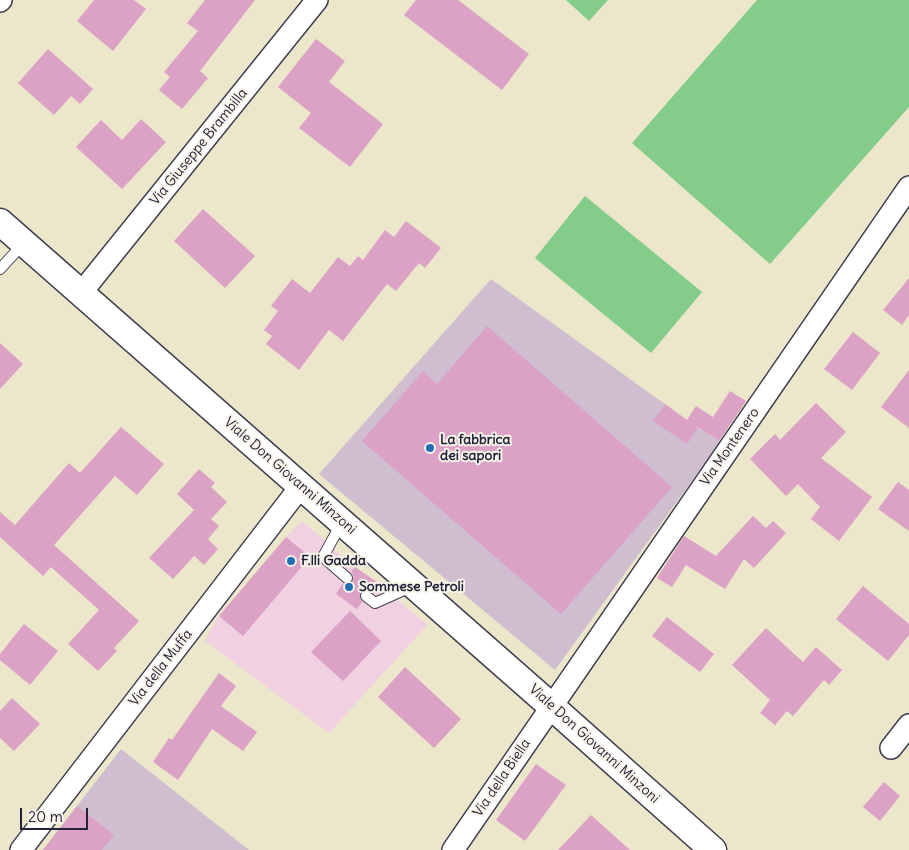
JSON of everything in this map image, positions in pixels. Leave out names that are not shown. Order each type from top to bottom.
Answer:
[{"type":"street","name":"Via Giuseppe Brambilla","points":[[81,293],[317,0]]},
{"type":"street","name":"Via Montenero","points":[[551,706],[909,187]]},
{"type":"street","name":"Viale Don Giovanni Minzoni","points":[[0,222],[714,850]]},
{"type":"street","name":"Via della Muffa","points":[[21,850],[301,486]]},
{"type":"street","name":"Via della Biella","points":[[453,850],[551,706]]},
{"type":"street","points":[[891,748],[909,725]]},
{"type":"lane","points":[[0,269],[24,243]]},
{"type":"lane","points":[[342,522],[323,557],[347,578]]},
{"type":"lane","points":[[366,596],[375,603],[414,586]]},
{"type":"shaded area","points":[[491,279],[720,442],[555,670],[319,474]]},
{"type":"shaded area","points":[[302,521],[427,625],[329,733],[205,641],[219,616],[286,537]]},
{"type":"shaded area","points":[[121,749],[249,850],[43,850]]},
{"type":"green space","points":[[566,0],[608,0],[589,21]]},
{"type":"green space","points":[[757,0],[909,0],[909,107],[770,264],[632,143]]},
{"type":"green space","points":[[585,196],[702,292],[651,353],[535,258]]},
{"type":"building","points":[[94,0],[134,0],[146,9],[113,51],[77,21]]},
{"type":"building","points":[[205,0],[255,0],[200,71],[208,78],[182,109],[159,90],[170,77],[164,72],[198,31],[187,23]]},
{"type":"building","points":[[416,0],[458,0],[529,54],[502,90],[404,15]]},
{"type":"building","points":[[316,39],[345,61],[329,82],[383,124],[350,167],[299,128],[311,113],[278,87]]},
{"type":"building","points":[[48,49],[93,89],[80,104],[71,96],[54,115],[18,83]]},
{"type":"building","points":[[141,119],[166,142],[122,189],[76,147],[101,120],[122,140]]},
{"type":"building","points":[[203,209],[255,256],[225,288],[174,241]]},
{"type":"building","points":[[406,221],[441,248],[425,268],[419,263],[396,291],[387,284],[343,341],[329,330],[299,370],[266,344],[272,336],[264,330],[278,311],[271,306],[292,279],[310,293],[338,257],[350,266],[358,256],[363,260],[385,230],[394,237]]},
{"type":"building","points":[[909,278],[909,315],[902,325],[883,310]]},
{"type":"building","points":[[487,326],[672,487],[561,614],[362,441],[423,371],[437,384]]},
{"type":"building","points":[[853,332],[880,353],[852,390],[824,369]]},
{"type":"building","points":[[0,343],[23,364],[0,389]]},
{"type":"building","points":[[909,370],[909,428],[881,407]]},
{"type":"building","points":[[730,391],[746,401],[719,441],[687,420],[696,406],[713,417]]},
{"type":"building","points":[[816,403],[846,432],[821,458],[872,497],[839,541],[811,519],[820,507],[798,484],[786,496],[750,459],[775,434],[780,440]]},
{"type":"building","points":[[665,404],[698,428],[687,444],[653,421]]},
{"type":"building","points":[[121,427],[164,464],[137,495],[115,476],[54,545],[139,621],[114,648],[117,651],[98,671],[68,644],[99,610],[51,567],[43,576],[0,537],[0,512],[15,525],[69,463],[80,473]]},
{"type":"building","points":[[199,469],[215,483],[211,487],[227,502],[211,519],[219,526],[208,539],[218,549],[204,565],[194,556],[173,579],[149,558],[194,510],[177,494]]},
{"type":"building","points":[[898,482],[909,490],[909,531],[878,509]]},
{"type":"building","points":[[753,516],[766,528],[773,521],[786,533],[754,568],[744,559],[725,589],[686,565],[672,587],[657,578],[684,536],[716,556]]},
{"type":"building","points":[[286,537],[310,557],[243,636],[219,616]]},
{"type":"building","points":[[355,567],[377,582],[370,591],[364,590],[360,592],[362,602],[357,609],[336,594],[343,583],[349,585],[352,582],[354,576],[351,572]]},
{"type":"building","points":[[863,586],[909,624],[909,635],[888,661],[836,619]]},
{"type":"building","points":[[350,611],[381,641],[343,681],[311,652]]},
{"type":"building","points":[[667,617],[714,654],[700,672],[652,636]]},
{"type":"building","points":[[24,624],[58,651],[30,685],[0,660],[0,654]]},
{"type":"building","points":[[766,628],[803,662],[816,647],[842,670],[829,685],[824,680],[793,716],[787,711],[775,725],[760,713],[770,700],[732,665]]},
{"type":"building","points":[[405,667],[461,719],[434,748],[378,697]]},
{"type":"building","points":[[219,673],[236,686],[221,706],[257,732],[243,751],[212,729],[178,780],[153,762],[169,738],[172,740]]},
{"type":"building","points":[[12,698],[40,724],[14,751],[0,738],[0,711]]},
{"type":"building","points":[[536,764],[566,785],[525,841],[496,820]]},
{"type":"building","points":[[884,782],[900,796],[880,821],[863,807]]},
{"type":"building","points":[[77,806],[114,835],[102,850],[43,850]]},
{"type":"building","points":[[591,815],[630,850],[558,850]]},
{"type":"place","name":"La fabbrica dei sapori","points":[[430,448]]},
{"type":"place","name":"F.lli Gadda","points":[[291,561]]},
{"type":"place","name":"Sommese Petroli","points":[[349,587]]}]
